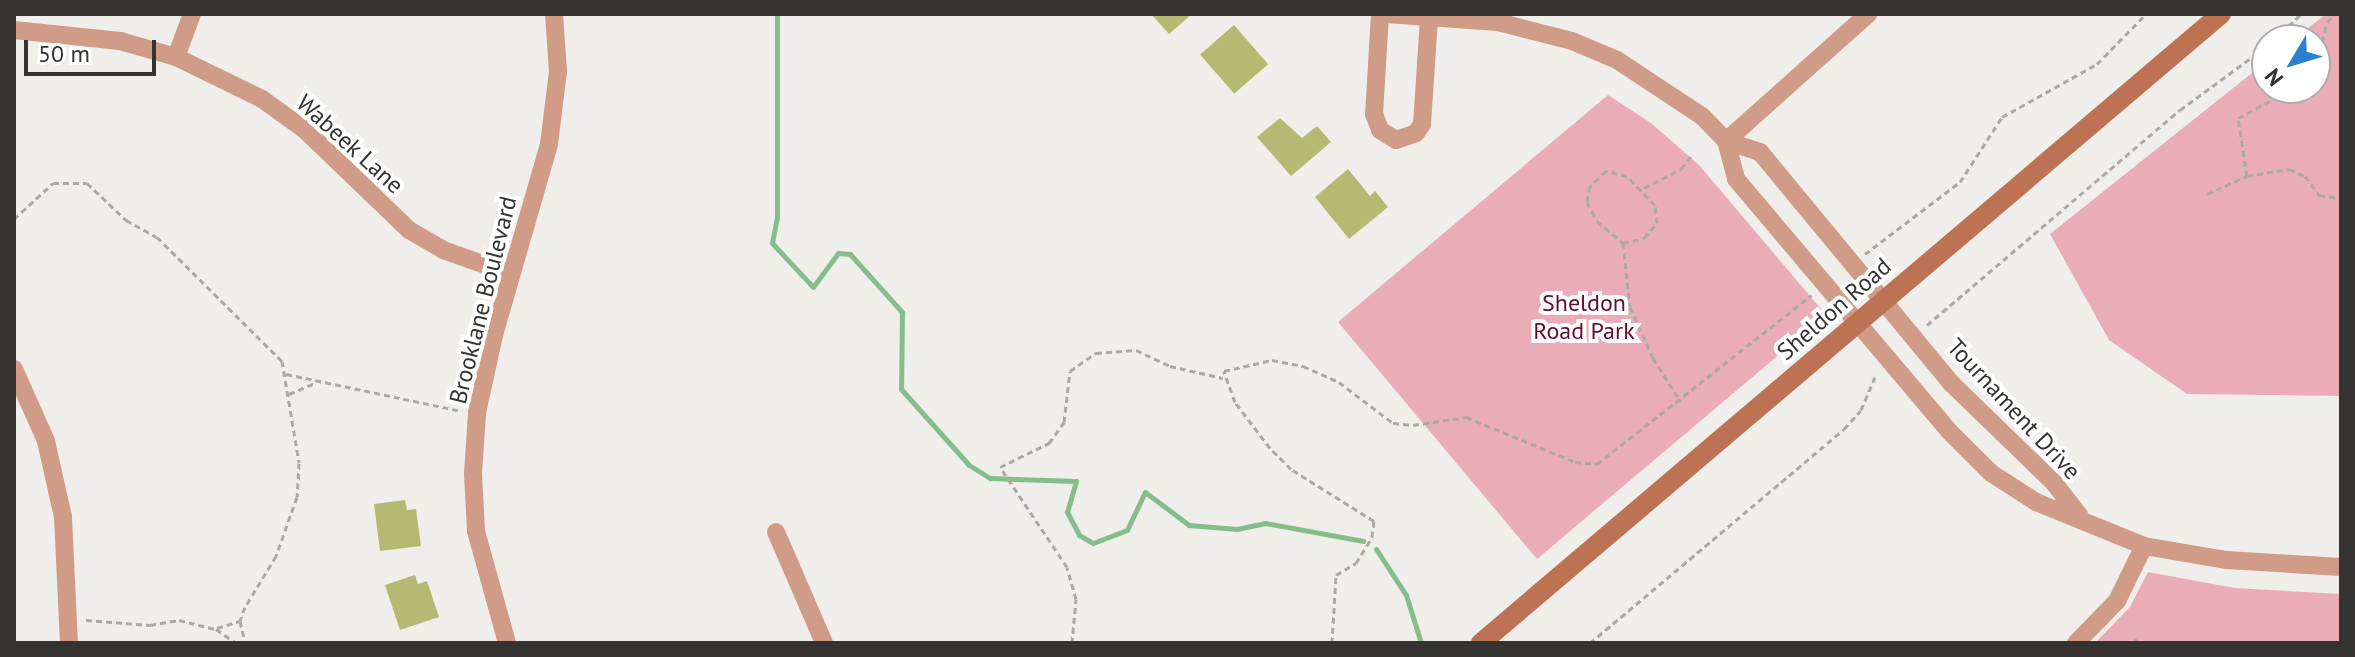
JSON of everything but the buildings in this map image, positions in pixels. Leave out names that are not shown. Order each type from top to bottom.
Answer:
[{"type":"main road","name":"Sheldon Road","points":[[1481,643],[2221,14]]},
{"type":"street","points":[[176,57],[192,14]]},
{"type":"street","name":"Brooklane Boulevard","points":[[507,643],[476,531],[473,474],[477,413],[556,102],[554,14]]},
{"type":"street","points":[[1429,19],[1422,124],[1416,133],[1396,140],[1380,130],[1374,114],[1383,14],[1498,22],[1572,41],[1661,86],[1702,116],[1726,141],[1868,14]]},
{"type":"street","name":"Wabeek Lane","points":[[14,30],[120,41],[176,57],[262,99],[305,130],[409,230],[443,250],[511,274]]},
{"type":"street","name":"Tournament Drive","points":[[1726,141],[1760,152],[1952,384],[2054,483],[2079,515]]},
{"type":"street","name":"Tournament Drive","points":[[1726,141],[1736,179],[1991,473],[2036,502],[2079,515],[2144,546],[2227,560],[2341,567]]},
{"type":"street","points":[[14,369],[46,441],[63,517],[71,619],[69,643]]},
{"type":"street","points":[[776,532],[824,643]]},
{"type":"street","points":[[2076,643],[2117,601],[2144,546]]},
{"type":"path","points":[[1854,262],[1960,182],[2002,117],[2097,64],[2146,14]]},
{"type":"path","points":[[2247,176],[2238,118],[2264,104]]},
{"type":"path","points":[[1644,188],[1681,169],[1691,156]]},
{"type":"path","points":[[2207,194],[2247,176],[2289,169],[2305,176],[2319,195],[2341,198]]},
{"type":"path","points":[[1623,243],[1644,238],[1657,223],[1655,205],[1644,188],[1627,176],[1606,171],[1590,186],[1587,202],[1597,221],[1623,243],[1630,307],[1653,358],[1681,402]]},
{"type":"path","points":[[14,219],[53,183],[87,183],[126,220],[157,237],[282,361],[299,463],[297,497],[276,556],[240,621],[245,643]]},
{"type":"path","points":[[1332,643],[1336,575],[1356,563],[1372,537],[1374,521],[1291,469],[1270,448],[1223,378],[1224,371],[1240,364],[1272,360],[1303,366],[1339,382],[1393,423],[1466,417],[1575,462],[1597,464],[1681,402],[1826,284]]},
{"type":"path","points":[[1072,643],[1076,599],[1067,567],[1000,467],[1049,443],[1064,422],[1070,371],[1096,353],[1136,350],[1170,366],[1223,378]]},
{"type":"path","points":[[286,374],[414,405],[477,413]]},
{"type":"path","points":[[289,394],[317,382]]},
{"type":"path","points":[[71,619],[150,625],[179,620],[216,629],[236,643]]},
{"type":"path","points":[[216,629],[240,621]]},
{"type":"path","points":[[2134,638],[2139,643]]},
{"type":"green space","points":[[2326,14],[2341,14],[2341,396],[2187,394],[2109,340],[2050,234],[2251,74],[2251,104],[2331,104],[2331,24],[2313,24]]},
{"type":"green space","name":"Sheldon Road Park","points":[[1608,95],[1651,123],[1699,165],[1826,315],[1537,559],[1338,322]]},
{"type":"green space","points":[[2148,572],[2235,588],[2341,594],[2341,643],[2095,643],[2130,607]]},
{"type":"waterway","points":[[777,14],[777,217],[772,243],[813,287],[838,253],[850,254],[902,312],[901,389],[969,465],[990,478],[1076,481],[1067,512],[1079,535],[1093,543],[1127,530],[1145,492],[1189,525],[1237,529],[1265,523],[1363,541]]},
{"type":"waterway","points":[[1376,549],[1406,595],[1421,643]]}]
